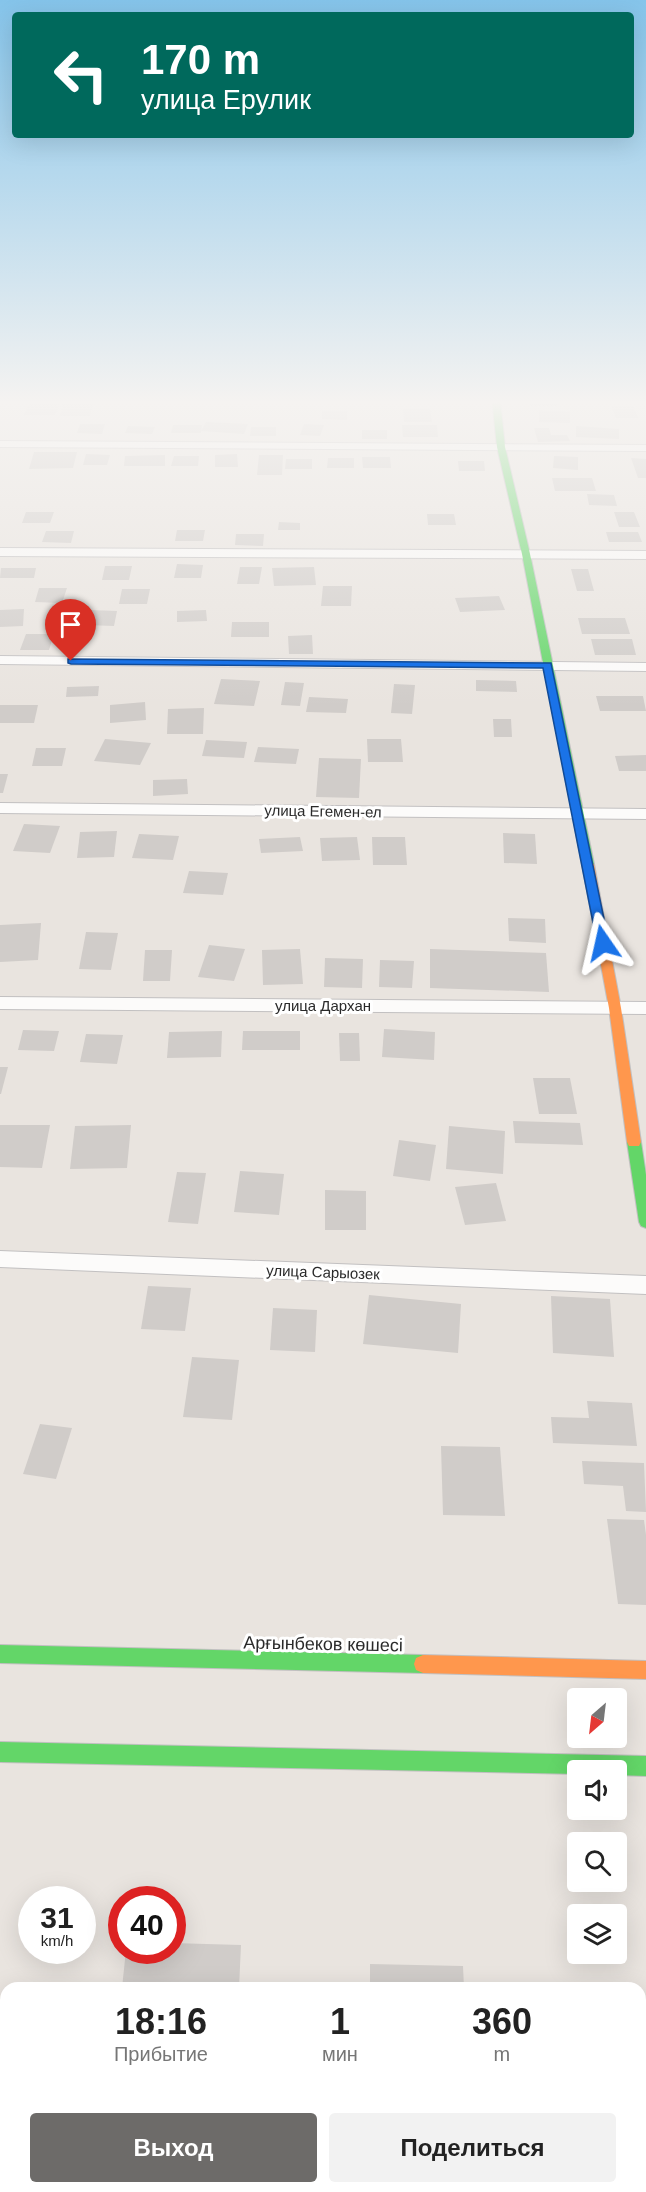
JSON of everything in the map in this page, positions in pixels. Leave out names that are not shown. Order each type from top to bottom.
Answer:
[{"type":"street","points":[[514,501],[579,813],[615,1008],[646,1222]]},
{"type":"street","points":[[0,552],[646,555]]},
{"type":"street","points":[[0,660],[646,667]]},
{"type":"street","name":"улица Егемен-ел","points":[[0,808],[646,814]]},
{"type":"street","name":"улица Дархан","points":[[0,1003],[646,1008]]},
{"type":"street","name":"улица Сарыозек","points":[[0,1259],[646,1285]]},
{"type":"street","name":"Арғынбеков көшесі","points":[[0,1654],[646,1670]]},
{"type":"street","points":[[0,1752],[646,1766]]},
{"type":"building","points":[[588,501],[616,501],[617,506],[589,505]]},
{"type":"building","points":[[26,512],[54,512],[50,523],[22,523]]},
{"type":"building","points":[[614,512],[634,512],[640,527],[619,527]]},
{"type":"building","points":[[427,514],[454,514],[456,525],[428,525]]},
{"type":"building","points":[[279,522],[300,523],[300,530],[278,530]]},
{"type":"building","points":[[177,530],[205,530],[203,541],[175,541]]},
{"type":"building","points":[[46,531],[74,531],[71,543],[42,542]]},
{"type":"building","points":[[606,532],[638,532],[642,542],[609,542]]},
{"type":"building","points":[[236,534],[264,534],[263,546],[235,545]]},
{"type":"building","points":[[177,564],[203,565],[201,578],[174,578]]},
{"type":"building","points":[[105,566],[132,566],[129,580],[102,580]]},
{"type":"building","points":[[240,567],[262,567],[259,584],[237,584]]},
{"type":"building","points":[[314,567],[316,585],[274,586],[272,568]]},
{"type":"building","points":[[1,568],[36,568],[34,578],[0,578]]},
{"type":"building","points":[[571,569],[588,569],[594,591],[577,591]]},
{"type":"building","points":[[323,586],[352,586],[351,606],[321,606]]},
{"type":"building","points":[[39,588],[67,588],[62,603],[35,602]]},
{"type":"building","points":[[122,589],[150,589],[147,604],[119,604]]},
{"type":"building","points":[[499,596],[505,610],[460,612],[455,598]]},
{"type":"building","points":[[24,609],[23,626],[0,627],[0,610]]},
{"type":"building","points":[[90,610],[117,611],[114,626],[86,625]]},
{"type":"building","points":[[206,610],[207,621],[177,622],[177,611]]},
{"type":"building","points":[[578,618],[625,618],[630,634],[582,634]]},
{"type":"building","points":[[232,622],[269,622],[269,637],[231,637]]},
{"type":"building","points":[[26,634],[54,634],[49,650],[20,650]]},
{"type":"building","points":[[312,635],[313,654],[289,654],[288,636]]},
{"type":"building","points":[[591,639],[632,639],[636,655],[595,655]]},
{"type":"building","points":[[221,679],[260,681],[254,706],[214,704]]},
{"type":"building","points":[[476,680],[516,681],[517,692],[476,691]]},
{"type":"building","points":[[285,682],[304,683],[300,706],[281,705]]},
{"type":"building","points":[[394,684],[415,685],[412,714],[391,713]]},
{"type":"building","points":[[99,686],[98,696],[66,697],[67,687]]},
{"type":"building","points":[[596,696],[643,696],[646,711],[600,711]]},
{"type":"building","points":[[309,697],[348,699],[346,713],[306,712]]},
{"type":"building","points":[[145,702],[146,720],[110,723],[110,705]]},
{"type":"building","points":[[0,705],[38,705],[34,723],[0,723]]},
{"type":"building","points":[[204,708],[203,734],[167,734],[168,709]]},
{"type":"building","points":[[493,719],[511,719],[512,737],[494,737]]},
{"type":"building","points":[[105,739],[151,743],[140,765],[94,761]]},
{"type":"building","points":[[367,739],[401,739],[403,762],[368,762]]},
{"type":"building","points":[[206,740],[247,742],[244,758],[202,756]]},
{"type":"building","points":[[258,747],[299,749],[296,764],[254,762]]},
{"type":"building","points":[[36,748],[66,748],[62,766],[32,766]]},
{"type":"building","points":[[646,755],[646,771],[619,771],[615,756]]},
{"type":"building","points":[[319,758],[361,759],[359,798],[316,797]]},
{"type":"building","points":[[0,774],[8,774],[3,793],[0,793]]},
{"type":"building","points":[[187,779],[188,794],[153,796],[153,780]]},
{"type":"building","points":[[24,824],[60,826],[50,853],[13,851]]},
{"type":"building","points":[[117,831],[114,857],[77,858],[80,832]]},
{"type":"building","points":[[503,833],[535,834],[537,864],[504,863]]},
{"type":"building","points":[[139,834],[179,836],[173,860],[132,858]]},
{"type":"building","points":[[300,837],[303,851],[261,853],[259,839]]},
{"type":"building","points":[[357,837],[360,860],[322,861],[320,838]]},
{"type":"building","points":[[372,837],[405,837],[407,865],[373,865]]},
{"type":"building","points":[[189,871],[228,873],[223,895],[183,893]]},
{"type":"building","points":[[508,918],[545,919],[546,943],[509,941]]},
{"type":"building","points":[[41,923],[38,960],[0,962],[0,925]]},
{"type":"building","points":[[86,932],[118,933],[111,970],[79,969]]},
{"type":"building","points":[[209,945],[245,949],[234,981],[198,977]]},
{"type":"building","points":[[300,949],[303,984],[263,985],[262,950]]},
{"type":"building","points":[[430,949],[546,953],[549,992],[430,988]]},
{"type":"building","points":[[145,950],[172,950],[170,981],[143,981]]},
{"type":"building","points":[[325,958],[363,959],[362,988],[324,987]]},
{"type":"building","points":[[380,960],[414,961],[412,988],[379,987]]},
{"type":"building","points":[[384,1029],[435,1032],[434,1060],[382,1057]]},
{"type":"building","points":[[23,1030],[59,1031],[54,1051],[18,1050]]},
{"type":"building","points":[[222,1031],[221,1057],[167,1058],[169,1032]]},
{"type":"building","points":[[243,1031],[300,1031],[300,1050],[242,1050]]},
{"type":"building","points":[[339,1033],[359,1033],[360,1061],[340,1061]]},
{"type":"building","points":[[86,1034],[123,1035],[117,1064],[80,1062]]},
{"type":"building","points":[[0,1067],[8,1067],[1,1094],[0,1094]]},
{"type":"building","points":[[533,1078],[570,1078],[577,1114],[539,1114]]},
{"type":"building","points":[[513,1121],[580,1123],[583,1145],[515,1143]]},
{"type":"building","points":[[0,1125],[50,1125],[42,1168],[0,1167]]},
{"type":"building","points":[[131,1125],[127,1168],[70,1169],[75,1126]]},
{"type":"building","points":[[449,1126],[505,1131],[503,1174],[446,1169]]},
{"type":"building","points":[[399,1140],[436,1145],[430,1181],[393,1176]]},
{"type":"building","points":[[240,1171],[284,1174],[279,1215],[234,1212]]},
{"type":"building","points":[[177,1172],[206,1173],[198,1224],[168,1222]]},
{"type":"building","points":[[496,1183],[506,1221],[465,1225],[455,1187]]},
{"type":"building","points":[[325,1190],[366,1191],[366,1230],[325,1230]]},
{"type":"building","points":[[148,1286],[191,1288],[185,1331],[141,1329]]},
{"type":"building","points":[[369,1295],[461,1304],[458,1353],[363,1344]]},
{"type":"building","points":[[551,1296],[610,1299],[614,1357],[553,1353]]},
{"type":"building","points":[[273,1308],[317,1310],[315,1352],[270,1350]]},
{"type":"building","points":[[192,1357],[239,1360],[232,1420],[183,1417]]},
{"type":"building","points":[[587,1401],[632,1403],[637,1446],[553,1443],[551,1417],[589,1418]]},
{"type":"building","points":[[40,1424],[72,1428],[56,1479],[23,1474]]},
{"type":"building","points":[[441,1446],[500,1447],[505,1516],[443,1515]]},
{"type":"building","points":[[582,1461],[644,1463],[646,1512],[626,1511],[623,1486],[584,1484]]},
{"type":"building","points":[[607,1519],[644,1520],[646,1605],[618,1604]]},
{"type":"building","points":[[186,1943],[241,1945],[239,1982],[123,1982],[125,1964],[186,1964]]},
{"type":"building","points":[[370,1964],[463,1966],[464,1982],[370,1982]]},
{"type":"traffic: fast","points":[[514,501],[588,864]]},
{"type":"traffic: fast","points":[[634,1142],[646,1222]]},
{"type":"traffic: fast","points":[[0,1654],[423,1664]]},
{"type":"traffic: fast","points":[[0,1752],[646,1766]]},
{"type":"traffic: slow","points":[[588,864],[615,1008],[634,1142]]},
{"type":"traffic: slow","points":[[423,1664],[646,1670]]},
{"type":"route","points":[[71,661],[547,666],[579,813],[603,943]]}]
